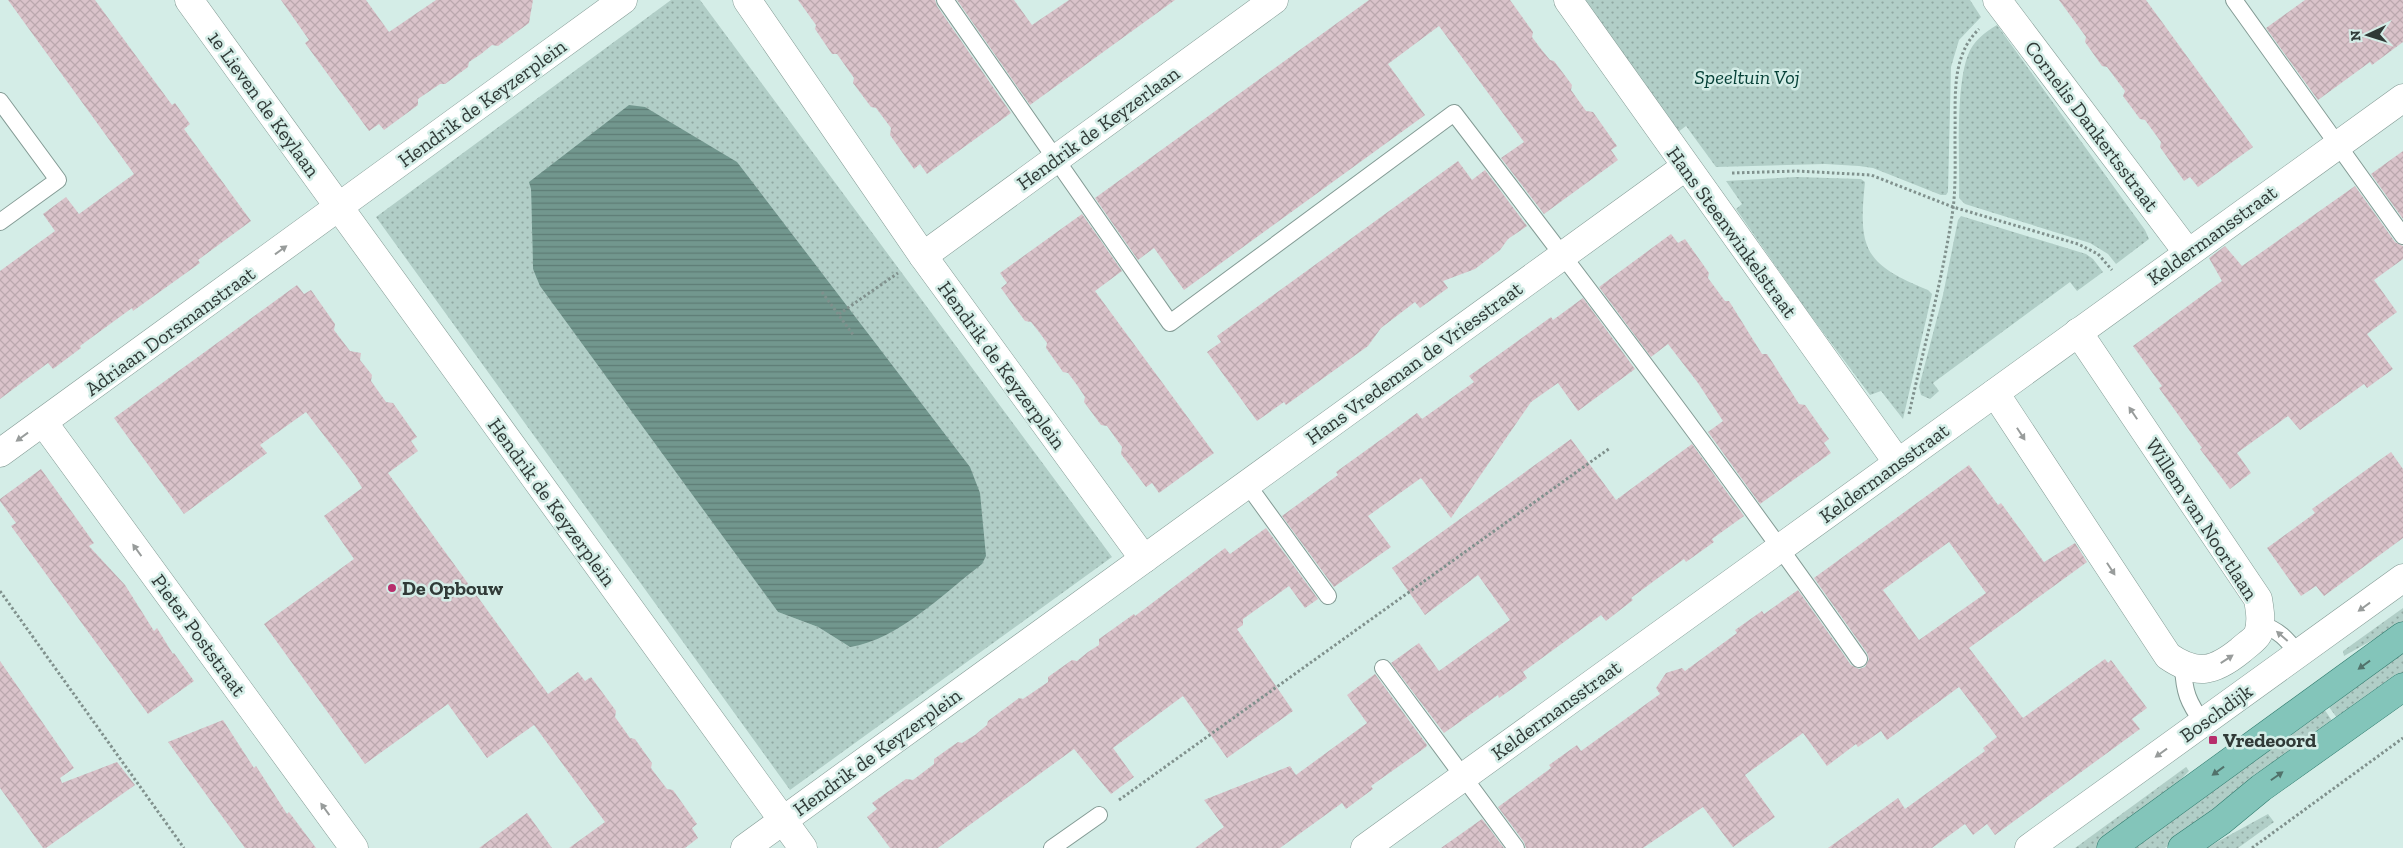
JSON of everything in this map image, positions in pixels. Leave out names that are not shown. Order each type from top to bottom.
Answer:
[{"type":"main road","points":[[2111,848],[2403,636]]},
{"type":"main road","points":[[2182,848],[2221,821],[2261,788],[2403,686]]},
{"type":"street","name":"1e Lieven de Keylaan","points":[[189,0],[339,208]]},
{"type":"street","name":"Hendrik de Keyzerplein","points":[[624,0],[339,208],[783,820],[1144,559],[922,256],[747,0]]},
{"type":"street","name":"Hendrik de Keyzerlaan","points":[[922,256],[1274,0]]},
{"type":"street","name":"Hans Steenwinkelstraat","points":[[1568,0],[1685,167],[1898,463]]},
{"type":"street","name":"Cornelis Dankertsstraat","points":[[2000,5],[2188,253]]},
{"type":"street","name":"Keldermansstraat","points":[[1365,848],[2403,98]]},
{"type":"street","name":"Hans Vredeman de Vriesstraat","points":[[1144,559],[1685,167]]},
{"type":"street","name":"Adriaan Dorsmanstraat","points":[[0,453],[339,208]]},
{"type":"street","name":"Willem van Noortlaan","points":[[2078,332],[2258,599],[2260,624],[2257,636],[2238,652],[2211,670],[2196,670],[2182,666]]},
{"type":"street","points":[[1995,393],[2168,656],[2182,666]]},
{"type":"street","name":"Pieter Poststraat","points":[[43,422],[354,848]]},
{"type":"street","name":"Boschdijk","points":[[2029,848],[2403,578]]},
{"type":"street","points":[[745,848],[783,820],[803,848]]},
{"type":"lane","points":[[945,0],[1170,323],[1454,113],[1563,255],[1781,548],[1859,659]]},
{"type":"lane","points":[[2234,0],[2403,236]]},
{"type":"lane","points":[[0,101],[58,180],[0,222]]},
{"type":"lane","points":[[1247,484],[1328,596]]},
{"type":"lane","points":[[2260,624],[2273,628],[2286,637],[2298,654]]},
{"type":"lane","points":[[2182,666],[2183,687],[2189,704],[2203,723]]},
{"type":"lane","points":[[1382,668],[1516,848]]},
{"type":"lane","points":[[1052,848],[1099,815]]},
{"type":"path","points":[[1909,415],[1938,289],[1953,207],[1956,76],[1962,53],[1970,37],[2000,5]]},
{"type":"path","points":[[1685,167],[1720,174],[1797,171],[1871,175],[1953,207],[2078,244],[2098,254],[2130,295]]},
{"type":"path","points":[[822,292],[854,336]]},
{"type":"path","points":[[839,314],[867,295]]},
{"type":"path","points":[[1099,815],[1354,630],[1610,448]]},
{"type":"path","points":[[0,591],[184,848]]},
{"type":"path","points":[[2252,848],[2403,738]]},
{"type":"green space","points":[[671,0],[700,0],[1112,557],[790,790],[376,217]],"holes":[[[531,189],[850,647],[818,627],[778,612],[533,269]]]},
{"type":"green space","name":"Speeltuin Voj","points":[[1582,0],[1970,0],[1981,17],[1959,40],[1951,67],[1948,192],[1946,195],[1941,195],[1873,168],[1859,166],[1825,164],[1716,167],[1686,126],[1678,132]]},
{"type":"green space","points":[[1997,25],[2145,230],[2149,239],[2116,264],[2108,254],[2090,243],[1965,204],[1959,198],[1959,125],[1964,69],[1968,55],[1976,41]]},
{"type":"green space","points":[[1796,177],[1861,179],[1865,182],[1863,223],[1865,239],[1870,251],[1878,262],[1890,272],[1928,290],[1932,294],[1903,419],[1881,391],[1870,395],[1805,308],[1736,209],[1742,204],[1726,181]]},
{"type":"green space","points":[[1961,216],[2086,254],[2093,259],[2103,272],[2077,291],[2070,282],[1933,383],[1939,391],[1930,399],[1921,395],[1919,387],[1943,295],[1958,220]]},
{"type":"green space","points":[[2403,608],[2403,623],[2344,656],[2343,651]]},
{"type":"green space","points":[[2403,646],[2403,677],[2340,722],[2326,703]]},
{"type":"green space","points":[[2322,706],[2335,725],[2165,848],[2125,848]]},
{"type":"green space","points":[[2186,767],[2189,771],[2154,807],[2096,848],[2075,848]]},
{"type":"green space","points":[[2268,814],[2274,822],[2238,848],[2206,848]]},
{"type":"shaded area","points":[[629,105],[645,107],[737,162],[970,467],[980,493],[986,556],[982,564],[920,614],[886,635],[868,643],[850,647],[818,627],[778,612],[540,286],[533,269],[531,189],[529,182]]},
{"type":"building","points":[[8,0],[95,0],[172,105],[175,103],[190,124],[184,129],[251,221],[198,260],[200,263],[133,311],[132,308],[80,346],[81,348],[53,369],[48,363],[0,399],[0,271],[55,231],[43,214],[66,197],[79,214],[134,174]]},
{"type":"building","points":[[281,0],[366,0],[389,32],[436,0],[533,0],[529,23],[498,46],[492,45],[469,62],[468,67],[445,84],[440,84],[418,99],[418,105],[384,130],[379,124],[369,131],[305,43],[309,40]]},
{"type":"building","points":[[798,0],[935,0],[937,6],[1011,113],[927,174],[920,164],[914,169],[890,135],[891,128],[876,108],[871,107],[853,83],[854,78],[837,54],[832,54],[815,29],[816,25]]},
{"type":"building","points":[[957,0],[1014,0],[1032,25],[1069,0],[1175,0],[1030,105]]},
{"type":"building","points":[[1369,0],[1510,0],[1533,32],[1532,37],[1550,60],[1554,61],[1572,85],[1571,90],[1586,111],[1593,112],[1617,146],[1611,150],[1618,160],[1544,214],[1501,158],[1524,142],[1439,26],[1388,64],[1425,115],[1184,290],[1154,248],[1138,260],[1095,198]]},
{"type":"building","points":[[2059,0],[2146,0],[2253,147],[2198,187],[2190,177],[2184,181],[2160,147],[2161,142],[2145,120],[2140,119],[2123,96],[2125,91],[2107,67],[2102,66],[2085,42],[2086,37]]},
{"type":"building","points":[[2305,0],[2403,0],[2403,42],[2372,65],[2370,62],[2318,100],[2266,28]]},
{"type":"building","points":[[2403,151],[2403,219],[2371,174]]},
{"type":"building","points":[[1458,161],[1472,180],[1485,170],[1527,226],[1508,239],[1500,250],[1475,269],[1443,281],[1448,288],[1420,308],[1415,302],[1381,328],[1368,346],[1286,405],[1284,402],[1257,421],[1207,352],[1221,342],[1217,336]]},
{"type":"building","points":[[2355,186],[2395,242],[2403,246],[2403,259],[2374,280],[2397,312],[2367,334],[2393,369],[2367,388],[2364,384],[2300,430],[2288,416],[2237,453],[2251,473],[2230,489],[2200,449],[2202,448],[2159,388],[2162,386],[2133,346],[2222,281],[2209,258],[2225,246],[2242,266]]},
{"type":"building","points":[[1082,214],[1122,271],[1095,291],[1214,453],[1159,493],[1152,483],[1146,487],[1121,454],[1122,447],[1107,426],[1101,425],[1084,402],[1085,397],[1077,385],[1068,373],[1063,372],[1046,348],[1047,343],[1039,332],[1031,322],[1025,321],[1001,288],[1007,283],[1000,273]]},
{"type":"building","points":[[1671,234],[1678,243],[1685,239],[1709,273],[1708,278],[1725,301],[1729,301],[1762,354],[1767,354],[1799,404],[1805,405],[1829,439],[1824,443],[1831,453],[1760,504],[1708,432],[1723,421],[1698,383],[1668,344],[1651,357],[1599,287]]},
{"type":"building","points":[[297,285],[304,294],[311,290],[335,324],[334,330],[350,351],[361,353],[360,360],[372,375],[371,381],[386,402],[393,403],[417,437],[411,441],[418,451],[388,473],[548,694],[578,672],[585,681],[591,677],[616,711],[615,717],[630,738],[635,739],[652,763],[651,768],[667,789],[673,790],[697,824],[692,828],[698,838],[685,848],[569,848],[605,822],[534,725],[487,758],[448,704],[365,764],[264,624],[354,559],[324,516],[362,488],[355,476],[306,412],[260,445],[267,453],[184,514],[114,418]]},
{"type":"building","points":[[1583,298],[1635,369],[1578,411],[1558,383],[1531,402],[1451,518],[1421,478],[1368,516],[1391,547],[1334,587],[1282,516],[1338,475],[1336,472],[1417,413],[1422,419],[1474,382],[1469,376],[1551,317],[1553,320]]},
{"type":"building","points":[[1571,439],[1616,500],[1692,444],[1744,516],[1712,539],[1714,542],[1686,562],[1684,559],[1631,598],[1633,600],[1606,621],[1601,615],[1523,672],[1527,678],[1499,698],[1498,695],[1444,733],[1391,663],[1419,643],[1439,671],[1510,620],[1478,575],[1425,615],[1392,568]]},
{"type":"building","points":[[2391,452],[2403,469],[2403,538],[2324,596],[2316,586],[2301,596],[2267,548],[2315,513],[2312,509]]},
{"type":"building","points":[[1969,465],[1998,505],[2001,503],[2044,562],[2075,543],[2087,562],[1969,648],[2023,718],[2105,659],[2108,663],[2111,660],[2147,708],[2132,719],[2140,729],[1995,835],[1987,824],[1973,835],[1965,824],[1932,848],[1828,848],[1898,798],[1905,809],[1985,751],[1983,748],[1997,737],[1959,687],[1887,740],[1881,731],[1858,747],[1856,744],[1827,766],[1803,733],[1745,775],[1775,817],[1733,847],[1703,807],[1643,848],[1526,848],[1524,842],[1498,807],[1551,768],[1549,765],[1577,745],[1581,751],[1660,694],[1656,688],[1666,673],[1682,668],[1685,671],[1737,633],[1735,630],[1762,611],[1764,614],[1798,590],[1851,665],[1859,669],[1865,667],[1869,659],[1867,653],[1814,578]],"holes":[[[1949,542],[1986,593],[1919,640],[1883,590]]]},
{"type":"building","points":[[41,469],[94,543],[89,546],[125,585],[154,631],[157,628],[173,654],[194,681],[148,714],[11,526],[16,523],[0,501],[0,499]]},
{"type":"building","points":[[1266,528],[1318,599],[1305,608],[1289,586],[1243,619],[1243,625],[1237,629],[1293,711],[1227,758],[1183,696],[1113,748],[1134,777],[1111,794],[1074,749],[938,848],[890,848],[867,817],[877,809],[872,803],[906,779],[913,780],[934,764],[934,759],[958,742],[962,743],[975,735],[987,725],[988,721],[1019,698],[1023,699],[1048,682],[1048,677],[1072,660],[1077,661],[1099,645],[1099,639],[1134,614],[1135,616],[1225,548],[1230,554]]},
{"type":"building","points":[[0,661],[74,768],[60,778],[62,783],[117,762],[135,785],[46,848],[43,848],[0,788]]},
{"type":"building","points":[[1375,674],[1427,745],[1426,747],[1371,786],[1373,789],[1346,809],[1342,803],[1280,848],[1195,848],[1224,827],[1204,800],[1290,766],[1296,775],[1367,723],[1347,695]]},
{"type":"building","points":[[223,720],[287,814],[289,812],[316,848],[245,848],[168,742]]},
{"type":"building","points":[[527,813],[552,848],[479,848]]},
{"type":"building","points":[[1482,819],[1504,848],[1441,848]]},
{"type":"place","name":"De Opbouw","points":[[392,588]]},
{"type":"place","name":"Vredeoord","points":[[2213,740]]}]
